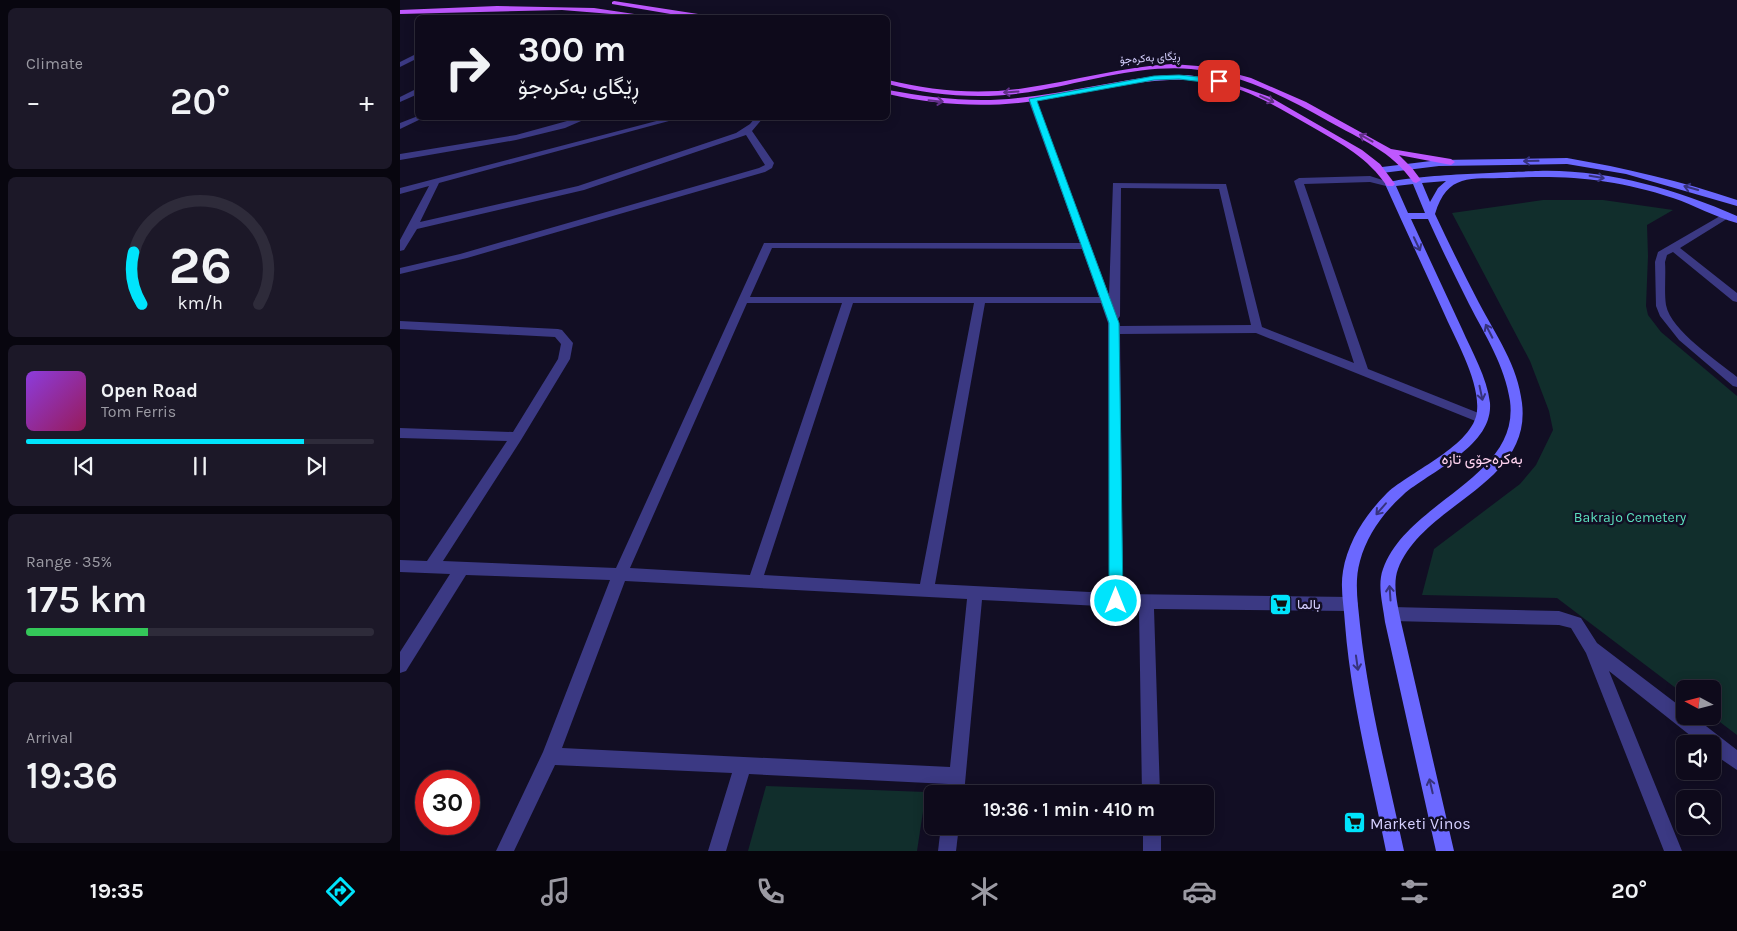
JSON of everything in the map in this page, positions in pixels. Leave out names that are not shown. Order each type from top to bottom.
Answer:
[{"type":"main road","points":[[400,4],[550,0]]},
{"type":"main road","points":[[608,2],[652,7],[695,15]]},
{"type":"main road","points":[[400,12],[570,8],[639,15]]},
{"type":"main road","name":"ڕێگای بەکرەجۆ","points":[[890,82],[924,89],[980,93],[1021,91],[1132,70],[1166,66],[1198,68],[1235,75],[1265,86],[1308,106],[1380,146],[1406,166],[1416,180]]},
{"type":"main road","name":"ڕێگای بەکرەجۆ","points":[[890,92],[913,98],[984,103],[1032,99],[1154,78],[1179,77],[1219,81],[1261,96],[1365,156],[1382,170],[1390,184]]},
{"type":"main road","points":[[913,98],[924,89]]},
{"type":"main road","points":[[1380,146],[1422,158],[1451,162]]},
{"type":"main road","points":[[1382,170],[1451,162],[1548,161],[1586,163],[1641,174],[1737,203]]},
{"type":"main road","points":[[1395,851],[1356,664],[1349,581],[1352,562],[1358,544],[1378,512],[1407,484],[1467,441],[1476,430],[1482,419],[1482,395],[1469,356],[1390,184],[1461,176],[1549,173],[1599,178],[1666,194],[1732,217]]},
{"type":"main road","points":[[1430,216],[1437,193],[1447,183],[1461,176]]},
{"type":"main road","points":[[1416,180],[1430,216],[1510,373],[1517,404],[1513,439],[1504,455],[1484,475],[1415,529],[1403,544],[1389,572],[1392,614],[1445,851]]},
{"type":"main road","points":[[1404,216],[1430,216]]},
{"type":"street","points":[[400,65],[415,57]]},
{"type":"street","points":[[400,100],[415,92]]},
{"type":"street","points":[[1032,99],[1114,327]]},
{"type":"street","points":[[400,126],[415,120]]},
{"type":"street","points":[[400,157],[443,148],[506,140],[578,120]]},
{"type":"street","points":[[400,191],[668,120]]},
{"type":"street","points":[[413,227],[587,186],[726,140],[748,131],[758,120]]},
{"type":"street","points":[[400,272],[766,168],[770,163],[748,131]]},
{"type":"street","points":[[1370,179],[1382,170]]},
{"type":"street","points":[[1363,372],[1299,181],[1370,179],[1390,184]]},
{"type":"street","points":[[400,248],[413,227],[436,181]]},
{"type":"street","points":[[1116,601],[1114,327],[1116,185],[1223,186],[1257,329]]},
{"type":"street","points":[[1732,217],[1673,247],[1662,254],[1660,262],[1663,313],[1672,326],[1737,383]]},
{"type":"street","points":[[505,851],[550,756],[620,574],[768,245],[1086,246]]},
{"type":"street","points":[[1673,247],[1737,299]]},
{"type":"street","points":[[744,300],[1105,300]]},
{"type":"street","points":[[755,582],[849,300]]},
{"type":"street","points":[[926,591],[980,300]]},
{"type":"street","points":[[400,325],[558,333],[567,343],[564,359],[517,437],[431,567]]},
{"type":"street","points":[[1114,327],[1257,329],[1482,419]]},
{"type":"street","points":[[400,433],[517,437]]},
{"type":"street","points":[[400,566],[620,574],[1116,601],[1351,604]]},
{"type":"street","points":[[400,666],[462,568]]},
{"type":"street","points":[[956,785],[975,594]]},
{"type":"street","points":[[1146,602],[1151,785]]},
{"type":"street","points":[[1392,614],[1559,618],[1576,623],[1592,648],[1673,851]]},
{"type":"street","points":[[1592,648],[1737,760]]},
{"type":"street","points":[[550,756],[958,776]]},
{"type":"street","points":[[717,851],[743,766]]},
{"type":"street","points":[[947,851],[949,835]]},
{"type":"street","points":[[1152,835],[1152,851]]},
{"type":"green space","name":"Bakrajo Cemetery","points":[[1543,200],[1603,200],[1673,210],[1647,225],[1646,306],[1648,315],[1661,332],[1737,396],[1737,735],[1721,723],[1721,680],[1676,680],[1676,688],[1557,598],[1422,595],[1434,549],[1520,484],[1536,465],[1553,430],[1549,411],[1530,361],[1452,213]]},
{"type":"green space","points":[[766,786],[924,792],[924,805],[917,851],[748,851]]},
{"type":"place","name":"بالما","points":[[1281,604]]},
{"type":"place","name":"Marketi Vinos","points":[[1354,823]]},
{"type":"district","name":"بەکرەجۆی تازە","points":[[1482,459]]},
{"type":"route","points":[[1116,601],[1114,323],[1032,99],[1154,78],[1179,77],[1219,81]]}]
